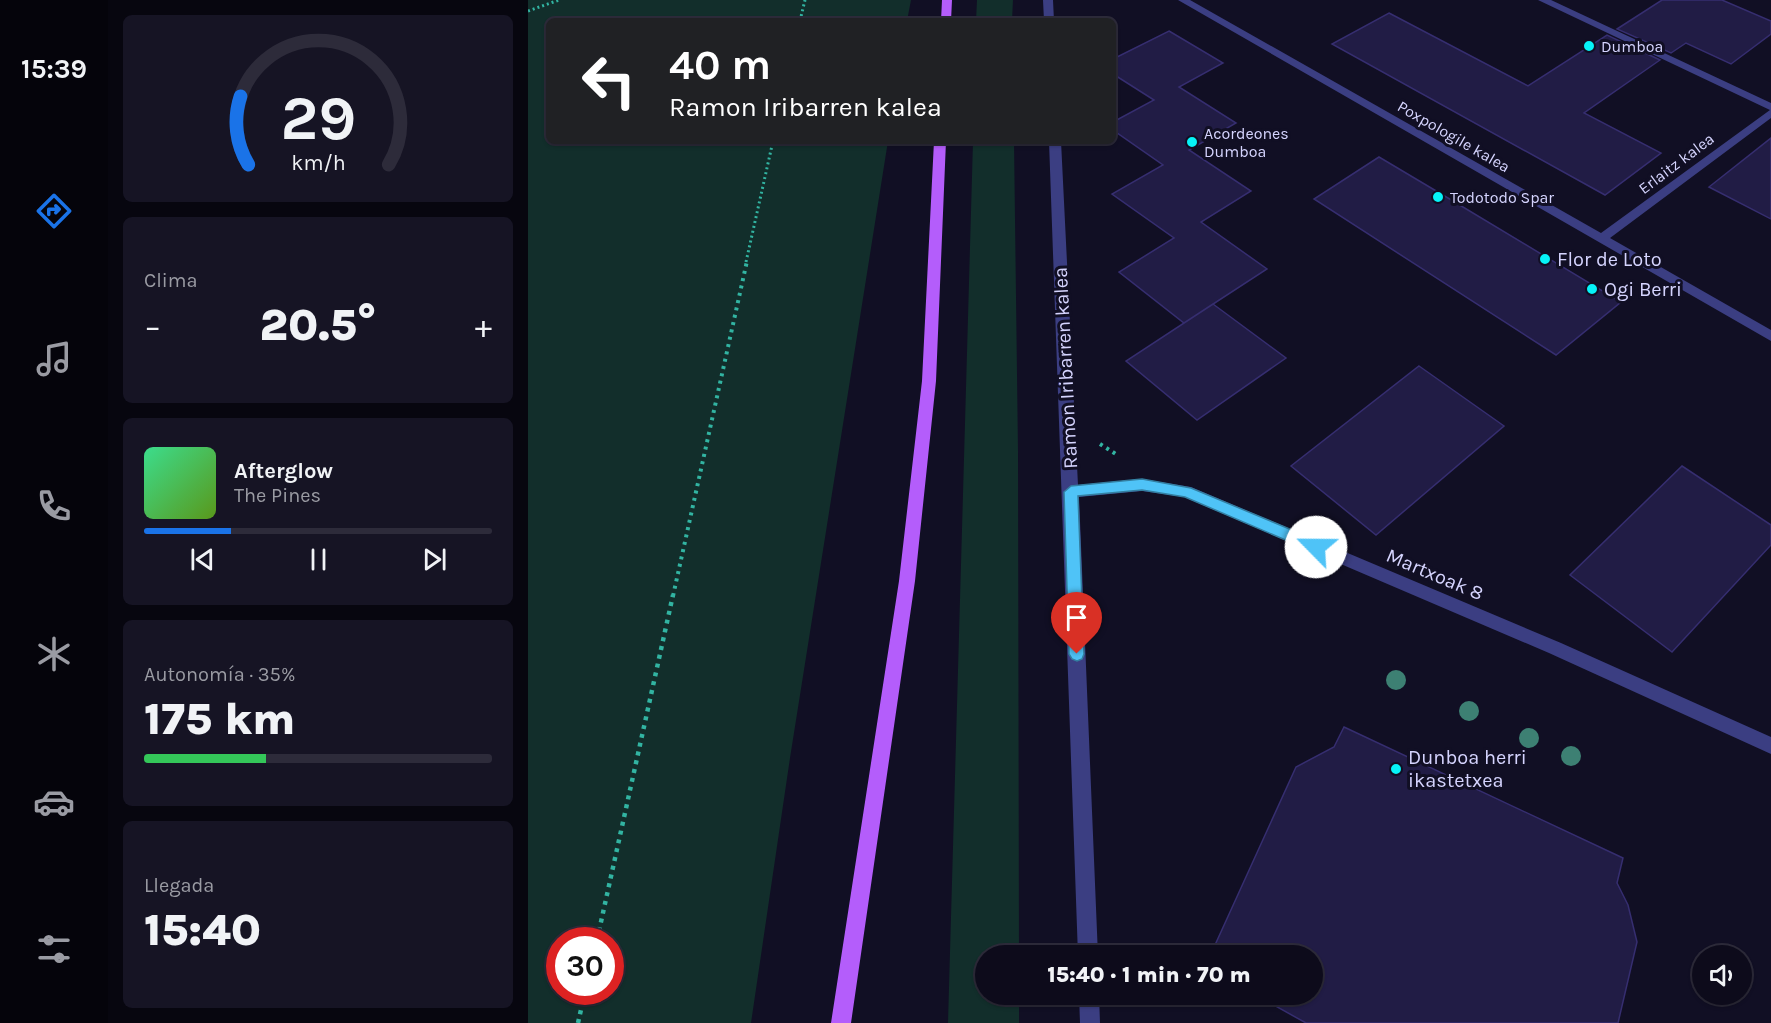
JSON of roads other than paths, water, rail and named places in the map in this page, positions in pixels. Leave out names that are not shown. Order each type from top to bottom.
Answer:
[{"type":"main road","points":[[946,18],[947,0]]},
{"type":"main road","points":[[841,1023],[907,580],[929,381],[940,144]]},
{"type":"street","points":[[1048,0],[1049,18]]},
{"type":"street","name":"Poxpologile kalea","points":[[1183,0],[1771,336]]},
{"type":"street","points":[[1543,0],[1771,107]]},
{"type":"street","name":"Erlaitz kalea","points":[[1601,239],[1771,113]]},
{"type":"street","name":"Ramon Iribarren kalea","points":[[1055,144],[1088,945]]},
{"type":"street","name":"Martxoak 8","points":[[1071,492],[1142,484],[1186,491],[1555,648],[1771,746]]},
{"type":"street","points":[[1089,1005],[1090,1023]]},
{"type":"place","name":"Dumboa","points":[[1589,46]]},
{"type":"place","name":"Acordeones Dumboa","points":[[1192,142]]},
{"type":"place","name":"Todotodo Spar","points":[[1438,197]]},
{"type":"place","name":"Flor de Loto","points":[[1545,259]]},
{"type":"place","name":"Ogi Berri","points":[[1592,289]]},
{"type":"place","name":"Dunboa herri ikastetxea","points":[[1396,769]]}]
